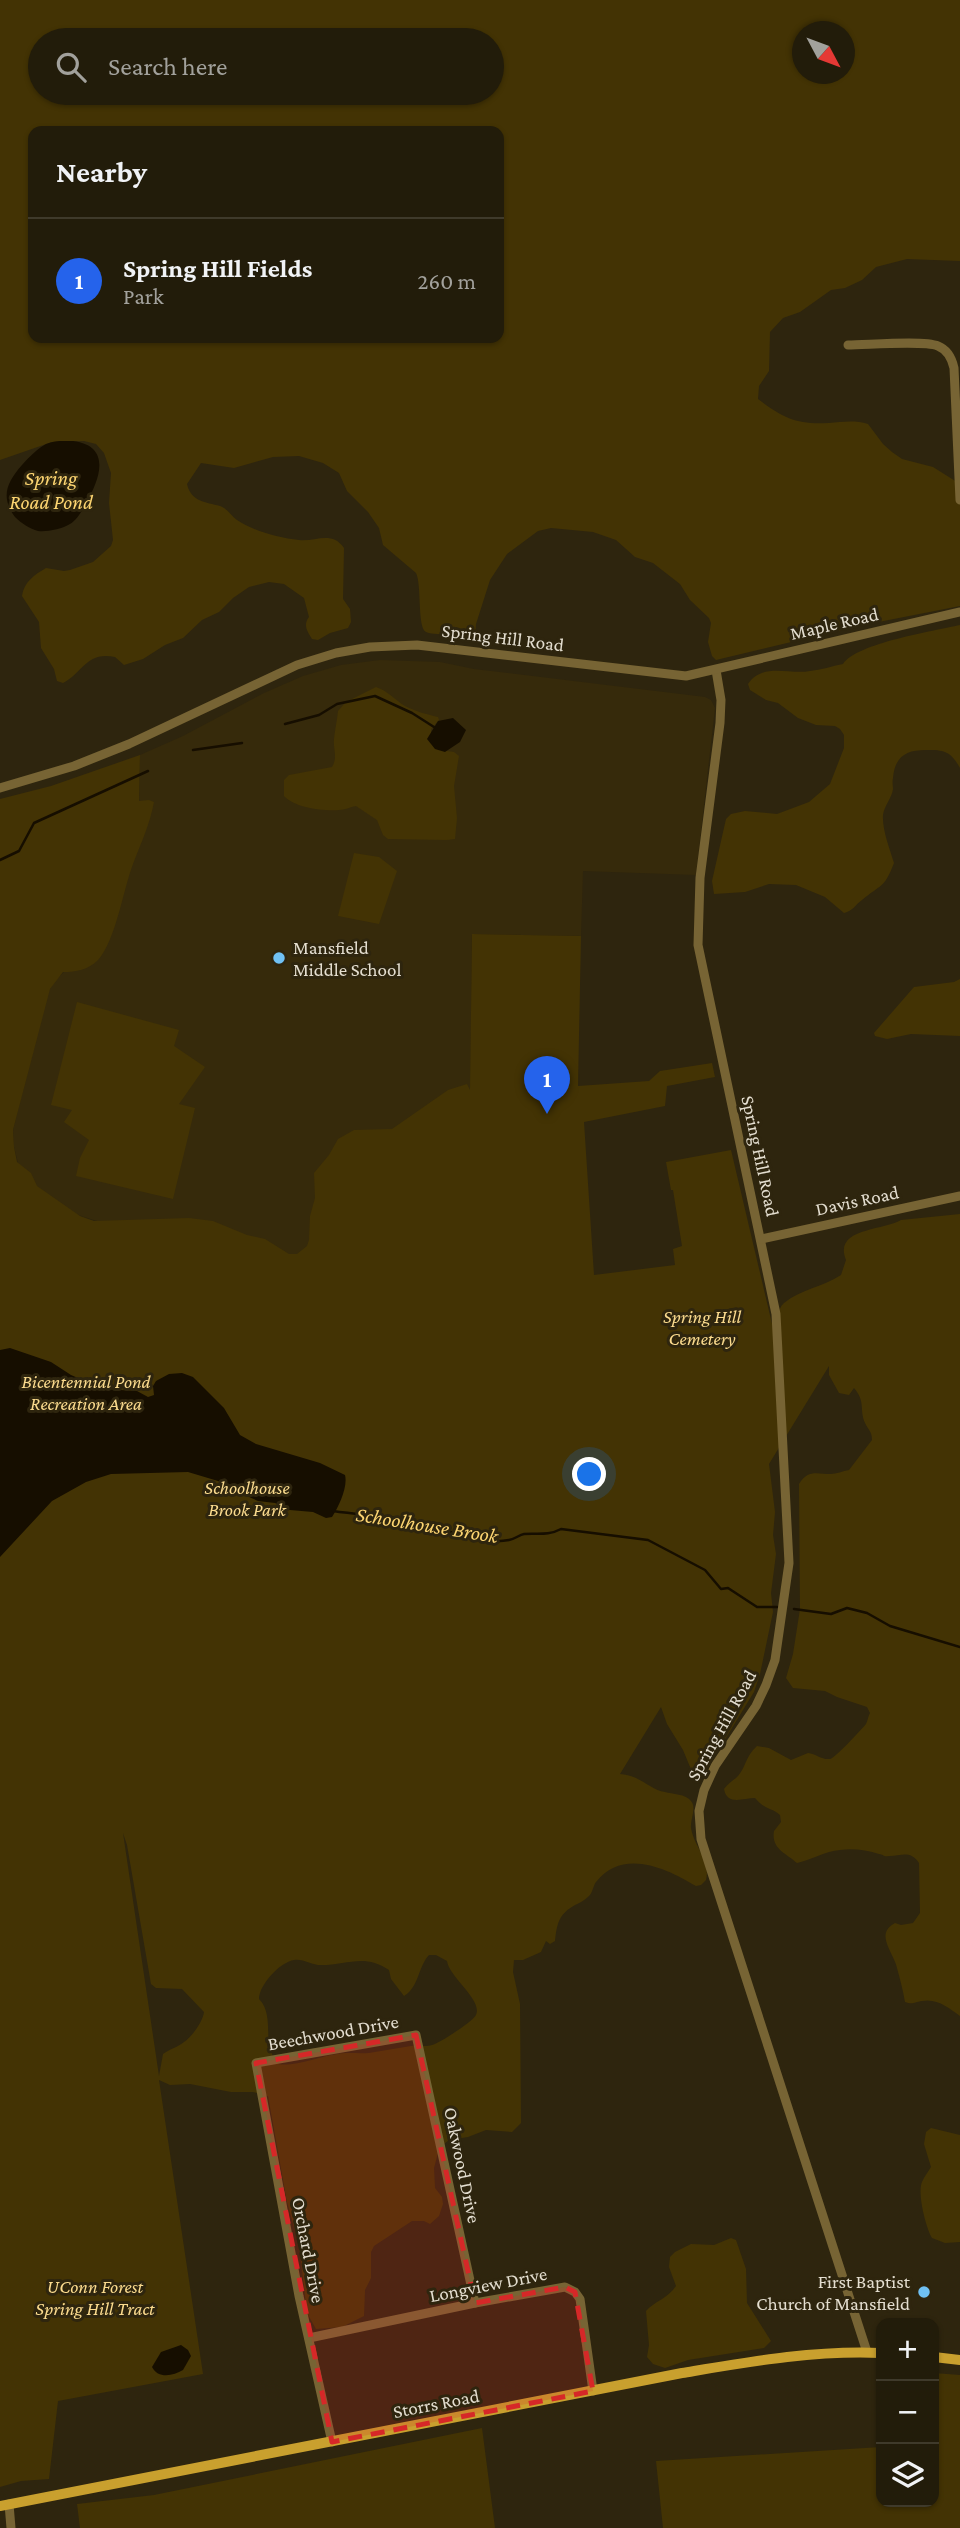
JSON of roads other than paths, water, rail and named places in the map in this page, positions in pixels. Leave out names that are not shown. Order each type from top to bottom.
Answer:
[{"type":"main road","name":"Storrs Road","points":[[5,2505],[756,2360],[876,2353]]},
{"type":"main road","points":[[939,2358],[960,2360]]},
{"type":"street","points":[[848,345],[937,345],[949,356],[954,368],[960,500]]},
{"type":"street","name":"Maple Road","points":[[716,670],[790,650],[960,612]]},
{"type":"street","name":"Spring Hill Road","points":[[0,788],[74,766],[129,744],[297,665],[336,653],[370,647],[417,645],[685,676],[716,670],[720,723],[700,878],[698,945],[776,1314],[789,1563],[775,1660],[756,1706],[715,1766],[704,1790],[699,1811],[701,1839],[867,2352]]},
{"type":"street","name":"Davis Road","points":[[761,1239],[960,1196]]},
{"type":"street","name":"Beechwood Drive","points":[[256,2063],[416,2035]]},
{"type":"street","name":"Oakwood Drive","points":[[416,2035],[475,2303]]},
{"type":"street","name":"Orchard Drive","points":[[256,2063],[309,2339],[332,2442]]},
{"type":"street","name":"Longview Drive","points":[[309,2339],[475,2303],[565,2287],[575,2292],[580,2299],[593,2391]]},
{"type":"street","points":[[5,2505],[11,2528]]},
{"type":"water","name":"Spring Road Pond","points":[[73,441],[85,444],[98,456],[98,474],[91,494],[79,515],[70,524],[50,531],[38,531],[26,526],[15,517],[8,503],[7,490],[12,477],[33,453],[46,444]]},
{"type":"water","points":[[453,718],[466,730],[460,742],[445,752],[435,749],[427,739],[438,721]]},
{"type":"water","name":"Bicentennial Pond Recreation Area","points":[[10,1348],[51,1362],[71,1375],[103,1389],[137,1391],[148,1397],[154,1395],[153,1386],[156,1381],[169,1374],[182,1373],[193,1377],[224,1408],[240,1435],[256,1444],[320,1463],[345,1475],[344,1491],[332,1517],[326,1518],[313,1512],[290,1510],[275,1503],[258,1501],[247,1496],[238,1487],[188,1472],[111,1474],[86,1482],[52,1501],[0,1557],[0,1350]]},
{"type":"water","points":[[181,2345],[191,2356],[183,2370],[166,2375],[155,2371],[152,2367],[161,2352]]},
{"type":"waterway","points":[[285,724],[319,715],[337,704],[375,696],[412,713],[434,727]]},
{"type":"waterway","points":[[193,750],[242,743]]},
{"type":"waterway","points":[[0,860],[19,851],[34,823],[148,771]]},
{"type":"waterway","name":"Schoolhouse Brook","points":[[333,1511],[414,1521],[486,1540],[509,1540],[524,1534],[561,1529],[648,1540],[705,1570],[721,1589],[728,1588],[757,1607],[777,1607]]},
{"type":"waterway","name":"Schoolhouse Brook","points":[[794,1609],[831,1614],[847,1608],[867,1613],[890,1626],[960,1647]]},
{"type":"place","name":"Mansfield Middle School","points":[[279,958]]},
{"type":"place","name":"Spring Hill Fields","points":[[547,1114]]},
{"type":"place","name":"First Baptist Church of Mansfield","points":[[924,2292]]},
{"type":"park label","name":"Spring Hill Cemetery","points":[[702,1327]]},
{"type":"park label","name":"Schoolhouse Brook Park","points":[[247,1498]]},
{"type":"park label","name":"UConn Forest Spring Hill Tract","points":[[95,2297]]}]
